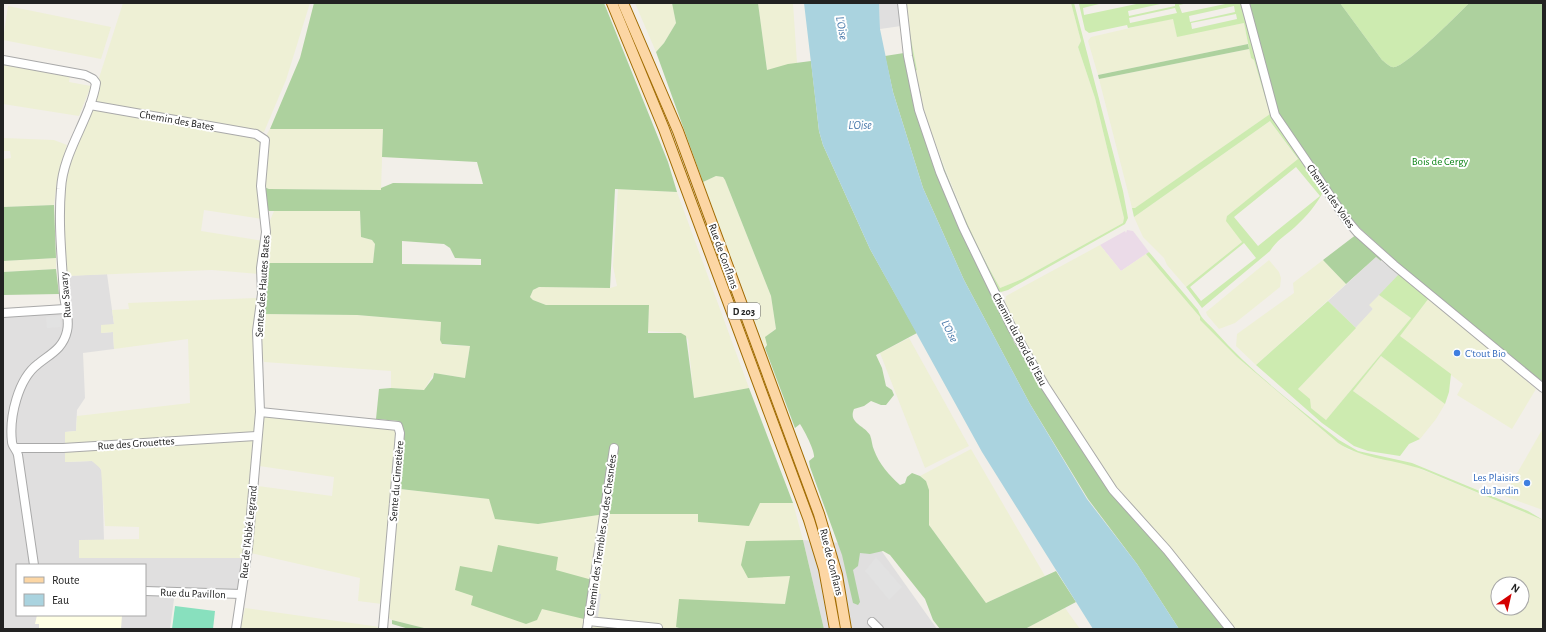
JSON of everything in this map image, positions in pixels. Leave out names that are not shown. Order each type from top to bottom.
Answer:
[{"type":"main road","name":"Rue de Conflans","points":[[612,3],[664,129],[810,520],[824,569],[835,629]]},
{"type":"main road","name":"Rue de Conflans","points":[[623,3],[678,131],[819,514],[837,575],[846,629]]},
{"type":"street","name":"Chemin du Bord de l'Eau","points":[[902,3],[908,56],[919,110],[940,172],[963,227],[1016,336],[1077,438],[1113,490],[1184,571],[1230,629]]},
{"type":"street","name":"Chemin des Voies","points":[[1245,3],[1275,115],[1346,219],[1357,232],[1394,265],[1543,388]]},
{"type":"street","name":"Rue Savary","points":[[3,60],[86,75],[95,80],[96,85],[90,105],[63,170],[59,222],[67,330],[60,345],[51,356],[32,369],[26,376],[21,386],[13,420],[14,446],[34,564]]},
{"type":"street","name":"Chemin des Bates","points":[[90,105],[256,134],[262,137]]},
{"type":"street","name":"Sentes des Hautes Bates","points":[[257,436],[260,412],[257,331],[262,294],[261,268],[266,232],[261,191],[265,142],[262,137]]},
{"type":"street","points":[[3,313],[65,309]]},
{"type":"street","name":"Sente du Cimetière","points":[[260,412],[398,426],[400,433],[383,628]]},
{"type":"street","name":"Rue des Grouettes","points":[[3,444],[14,446],[63,448],[257,436]]},
{"type":"street","name":"Rue de l'Abbé Legrand","points":[[236,629],[248,548],[257,436]]},
{"type":"street","name":"Chemin des Trembles ou des Chesnées","points":[[588,625],[614,448]]},
{"type":"street","name":"Rue du Pavillon","points":[[146,591],[241,594]]},
{"type":"street","points":[[872,622],[879,629]]},
{"type":"street","points":[[588,625],[658,628]]},
{"type":"shaded area","points":[[123,3],[310,3],[286,80],[264,132],[109,107],[95,101],[99,78]]},
{"type":"shaded area","points":[[635,3],[672,3],[676,23],[664,43],[656,52]]},
{"type":"shaded area","points":[[758,3],[793,3],[797,63],[767,70]]},
{"type":"shaded area","points":[[879,3],[901,3],[901,26],[880,29]]},
{"type":"shaded area","points":[[906,3],[1071,3],[1081,41],[1078,47],[1095,98],[1124,218],[1123,223],[1022,279],[1000,288],[970,231],[928,125],[913,72],[917,70],[908,23]]},
{"type":"shaded area","points":[[8,6],[111,27],[101,59],[3,40]]},
{"type":"shaded area","points":[[1173,18],[1177,36],[1244,23],[1248,44],[1098,75],[1088,41],[1091,37]]},
{"type":"shaded area","points":[[1249,49],[1251,58],[1254,60],[1270,114],[1134,209],[1132,208],[1099,79]]},
{"type":"shaded area","points":[[3,63],[70,76],[69,82],[91,86],[79,116],[3,104]]},
{"type":"shaded area","points":[[92,109],[261,139],[263,219],[204,210],[201,231],[263,241],[260,274],[212,270],[67,276],[62,213],[64,184],[70,161]]},
{"type":"shaded area","points":[[1270,121],[1298,160],[1227,216],[1242,242],[1186,287],[1167,265],[1164,258],[1143,237],[1134,217]]},
{"type":"shaded area","points":[[270,129],[383,129],[381,190],[269,189],[264,187],[267,134]]},
{"type":"shaded area","points":[[3,138],[54,140],[67,145],[57,181],[54,205],[3,207],[3,159],[11,158],[10,151],[3,151]]},
{"type":"shaded area","points":[[716,176],[723,177],[725,180],[771,296],[776,329],[771,332],[765,348],[703,182]]},
{"type":"shaded area","points":[[618,189],[677,192],[749,388],[694,398],[688,339],[681,333],[648,331],[649,305],[546,305],[533,300],[530,297],[533,290],[539,287],[610,288],[617,286],[613,266]]},
{"type":"shaded area","points":[[274,211],[360,211],[361,237],[372,240],[375,244],[373,263],[266,263],[271,234],[269,223]]},
{"type":"shaded area","points":[[1127,230],[1133,231],[1149,252],[1121,271],[1100,245],[1125,231],[1126,233]]},
{"type":"shaded area","points":[[1100,245],[1121,271],[1146,254],[1200,317],[1200,320],[1237,357],[1338,443],[1349,450],[1406,463],[1543,520],[1543,629],[1234,629],[1209,596],[1112,486],[1027,349],[1005,303],[1006,296]]},
{"type":"shaded area","points":[[1376,257],[1399,275],[1370,305],[1373,309],[1356,328],[1328,301]]},
{"type":"shaded area","points":[[56,258],[56,269],[3,272],[3,261]]},
{"type":"shaded area","points":[[1269,260],[1279,272],[1281,278],[1280,287],[1235,323],[1219,329],[1206,312]]},
{"type":"shaded area","points":[[1323,260],[1346,284],[1256,365],[1236,346],[1237,334],[1294,293],[1293,283]]},
{"type":"shaded area","points":[[107,274],[114,324],[101,333],[113,332],[114,349],[83,353],[85,398],[77,410],[76,431],[65,432],[65,462],[92,461],[99,466],[102,472],[104,540],[80,540],[247,558],[241,594],[175,592],[170,629],[3,629],[3,313],[51,310],[61,304],[63,276]]},
{"type":"shaded area","points":[[1379,295],[1411,318],[1326,420],[1311,408],[1298,389],[1373,309],[1369,305]]},
{"type":"shaded area","points":[[258,298],[256,427],[254,432],[65,446],[65,432],[76,431],[77,416],[190,403],[188,339],[114,349],[113,332],[101,333],[101,325],[114,324],[112,310],[129,309],[128,303]]},
{"type":"shaded area","points":[[1429,298],[1536,389],[1512,429],[1457,395],[1463,384],[1399,336]]},
{"type":"shaded area","points":[[263,314],[357,315],[441,322],[440,340],[443,345],[470,346],[465,378],[434,373],[424,390],[391,388],[391,371],[264,362],[262,354]]},
{"type":"shaded area","points":[[60,316],[61,327],[47,328],[46,317]]},
{"type":"shaded area","points":[[909,338],[969,446],[925,468],[880,353]]},
{"type":"shaded area","points":[[1381,356],[1445,404],[1436,419],[1420,439],[1353,391]]},
{"type":"shaded area","points":[[263,415],[393,427],[398,433],[382,604],[358,601],[360,578],[251,553],[258,486],[332,496],[334,477],[259,466],[261,420]]},
{"type":"shaded area","points":[[1543,428],[1543,510],[1504,496]]},
{"type":"shaded area","points":[[253,440],[244,558],[79,558],[79,540],[139,539],[139,527],[105,526],[101,469],[92,461],[65,462],[65,449]]},
{"type":"shaded area","points":[[971,449],[1045,576],[986,603],[929,525],[926,481],[920,476]]},
{"type":"shaded area","points":[[400,489],[489,499],[537,524],[605,514],[698,514],[698,522],[760,503],[793,503],[803,540],[746,542],[791,576],[785,604],[747,603],[676,627],[682,629],[428,629],[392,620],[385,616]]},
{"type":"shaded area","points":[[803,540],[878,546],[937,629],[824,629]]},
{"type":"shaded area","points":[[876,557],[902,587],[889,600],[865,571]]},
{"type":"shaded area","points":[[595,593],[601,594],[598,617],[592,616]]},
{"type":"shaded area","points":[[245,608],[380,627],[380,629],[240,629]]},
{"type":"shaded area","points":[[1065,608],[1080,629],[1025,629]]},
{"type":"shaded area","points":[[37,616],[122,616],[121,629],[39,629],[39,624],[35,624]]},
{"type":"green space","points":[[314,3],[604,3],[668,162],[677,192],[615,189],[610,288],[539,287],[533,290],[530,297],[533,300],[546,305],[649,305],[648,333],[681,333],[686,336],[694,398],[749,388],[793,503],[760,503],[749,526],[698,522],[698,514],[605,514],[538,524],[495,519],[489,499],[400,489],[404,431],[399,421],[376,419],[379,389],[391,388],[424,390],[433,378],[434,373],[465,378],[470,346],[442,344],[440,340],[441,322],[357,315],[263,314],[266,263],[373,263],[375,244],[372,240],[361,237],[360,211],[269,211],[266,209],[264,187],[269,189],[381,190],[381,188],[393,183],[483,184],[477,162],[382,157],[383,129],[270,129],[300,58]],"holes":[[[402,241],[444,244],[450,248],[455,258],[481,259],[481,265],[402,264]]]},
{"type":"green space","points":[[672,3],[758,3],[767,70],[788,64],[811,61],[819,131],[823,145],[870,249],[917,333],[876,355],[882,368],[886,386],[892,390],[894,395],[886,405],[881,405],[871,401],[864,406],[854,409],[853,418],[870,435],[873,448],[882,465],[900,485],[905,483],[907,477],[912,473],[920,476],[926,481],[929,490],[929,525],[986,603],[1056,571],[1076,602],[1025,629],[940,629],[933,620],[925,599],[890,555],[883,551],[870,554],[860,553],[858,566],[853,570],[860,602],[858,605],[853,603],[842,555],[810,467],[809,461],[814,457],[813,450],[800,424],[795,428],[765,348],[767,345],[765,337],[776,329],[771,296],[725,180],[723,177],[716,176],[703,182],[656,52],[664,43],[676,23]]},
{"type":"green space","points":[[904,3],[906,3],[908,23],[917,70],[913,72],[916,85],[921,92],[920,98],[924,117],[964,216],[1000,288],[1022,279],[1123,223],[1124,218],[1095,98],[1078,47],[1081,41],[1071,3],[1074,3],[1123,191],[1128,218],[1125,224],[1008,290],[1001,292],[996,290],[974,247],[945,180],[919,107],[911,69]]},
{"type":"green space","points":[[1103,3],[1083,8],[1084,15],[1141,3],[1165,3],[1128,11],[1129,16],[1175,6],[1175,3],[1188,3],[1179,5],[1182,13],[1230,3],[1243,3],[1324,190],[1315,205],[1299,223],[1278,241],[1270,251],[1202,308],[1186,287],[1242,242],[1226,221],[1227,216],[1298,159],[1270,121],[1134,217],[1132,208],[1135,208],[1270,114],[1254,60],[1251,58],[1244,23],[1177,37],[1173,19],[1128,28],[1127,25],[1089,33],[1085,30],[1079,4]],"holes":[[[1234,6],[1235,12],[1190,22],[1189,16]],[[1175,8],[1177,13],[1130,23],[1129,18]],[[1236,14],[1237,19],[1192,29],[1191,23]],[[1296,167],[1320,196],[1258,246],[1234,217]],[[1244,243],[1256,258],[1201,301],[1190,287]]]},
{"type":"green space","name":"Bois de Cergy","points":[[1246,3],[1340,3],[1382,60],[1391,67],[1395,67],[1421,49],[1469,3],[1543,3],[1543,382],[1457,316],[1351,220],[1277,119]]},
{"type":"green space","points":[[1340,3],[1469,3],[1421,49],[1401,64],[1391,67],[1382,60]]},
{"type":"green space","points":[[1248,44],[1249,49],[1099,79],[1098,75]]},
{"type":"green space","points":[[904,53],[916,107],[992,295],[1015,344],[1027,358],[1083,450],[1228,629],[1179,629],[1137,564],[1088,499],[1030,404],[964,280],[923,188],[893,92],[885,56]]},
{"type":"green space","points":[[54,205],[56,258],[3,261],[3,207]]},
{"type":"green space","points":[[1357,234],[1381,256],[1381,261],[1376,257],[1346,284],[1323,260]]},
{"type":"green space","points":[[1149,252],[1198,310],[1203,319],[1244,361],[1274,388],[1339,440],[1358,451],[1412,463],[1528,511],[1543,520],[1424,470],[1358,453],[1338,443],[1237,357],[1200,320],[1200,317],[1146,254]]},
{"type":"green space","points":[[56,269],[59,294],[3,295],[3,272]]},
{"type":"green space","points":[[1400,273],[1429,298],[1400,336],[1451,374],[1449,392],[1445,404],[1381,356],[1353,391],[1420,439],[1409,444],[1400,456],[1368,451],[1354,446],[1322,423],[1256,365],[1328,301],[1356,328],[1298,389],[1310,399],[1311,408],[1326,420],[1411,318],[1379,295]]},
{"type":"green space","points":[[803,540],[824,629],[682,629],[676,627],[679,599],[785,604],[790,576],[748,578],[741,565],[746,541]]},
{"type":"green space","points":[[498,545],[558,557],[556,570],[596,581],[584,619],[542,609],[537,620],[526,624],[471,605],[473,596],[455,590],[460,566],[492,572]]},
{"type":"green space","points":[[175,606],[215,611],[213,629],[172,629]]},
{"type":"green space","points":[[392,620],[428,629],[409,629],[392,624]]},
{"type":"water","name":"L’Oise","points":[[804,3],[879,3],[880,29],[893,92],[923,188],[964,280],[1030,404],[1087,499],[1137,564],[1179,629],[1093,629],[982,452],[870,249],[823,145],[819,131]]},
{"type":"place","name":"C'tout Bio","points":[[1457,353]]},
{"type":"place","name":"Les Plaisirs du Jardin","points":[[1527,483]]},
{"type":"water label","name":"L'Oise","points":[[842,28]]},
{"type":"water label","name":"L'Oise","points":[[950,331]]}]
